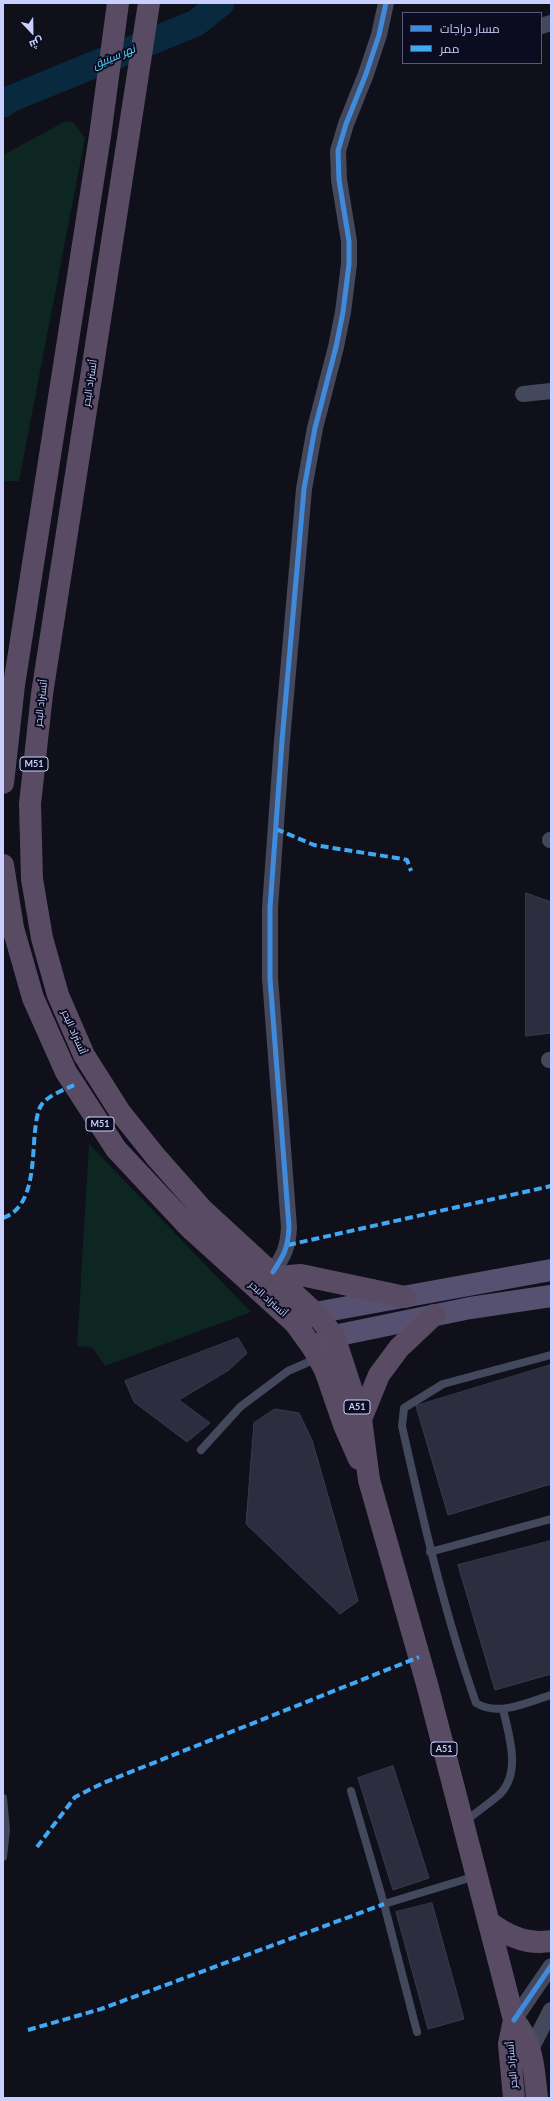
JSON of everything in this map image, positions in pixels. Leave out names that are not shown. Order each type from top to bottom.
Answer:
[{"type":"highway","name":"M51","points":[[3,783],[14,685],[100,136],[118,3]]},
{"type":"highway","name":"أتستراد البحر","points":[[149,3],[42,694],[30,804],[32,879],[42,938],[58,995],[84,1055],[120,1112],[156,1157],[202,1209],[315,1312]]},
{"type":"highway","name":"أتستراد البحر","points":[[3,864],[13,928],[33,998],[66,1072],[116,1149],[189,1227],[295,1323],[316,1353]]},
{"type":"highway","points":[[275,1275],[301,1275],[405,1297]]},
{"type":"highway","name":"A51","points":[[315,1312],[334,1336],[361,1419],[369,1480],[463,1822],[514,2020]]},
{"type":"highway","points":[[361,1419],[379,1375],[399,1348],[434,1315]]},
{"type":"highway","name":"A51","points":[[316,1353],[325,1370],[344,1425],[369,1480]]},
{"type":"highway","points":[[489,1922],[510,1936],[523,1940],[551,1941]]},
{"type":"highway","name":"أتستراد البحر","points":[[514,2020],[524,2034],[531,2049],[537,2098]]},
{"type":"highway","name":"أتستراد البحر","points":[[514,2020],[509,2044],[514,2098]]},
{"type":"main road","points":[[295,1323],[315,1312],[551,1270]]},
{"type":"main road","points":[[316,1353],[334,1336],[434,1315],[551,1296]]},
{"type":"street","points":[[275,1275],[288,1245],[289,1227],[270,978],[270,908],[282,741],[309,453],[343,312],[349,264],[349,240],[339,180],[338,151],[346,124],[379,35],[386,3]]},
{"type":"street","points":[[523,394],[551,391]]},
{"type":"street","points":[[514,2020],[551,1966]]},
{"type":"street","points":[[531,2049],[551,2010]]},
{"type":"lane","points":[[201,1450],[240,1407],[288,1371],[316,1353]]},
{"type":"lane","points":[[551,1355],[443,1384],[404,1408],[402,1426],[430,1552],[456,1646],[476,1703],[484,1708],[503,1709],[551,1695]]},
{"type":"lane","points":[[430,1552],[551,1519]]},
{"type":"lane","points":[[463,1822],[500,1794],[510,1778],[512,1752],[503,1709]]},
{"type":"lane","points":[[351,1791],[384,1904],[417,2032]]},
{"type":"lane","points":[[3,1798],[6,1830],[3,1857]]},
{"type":"lane","points":[[384,1904],[477,1876]]},
{"type":"green space","points":[[66,121],[73,122],[85,138],[19,481],[3,481],[3,155]]},
{"type":"green space","points":[[89,1144],[251,1312],[105,1366],[92,1347],[77,1346]]},
{"type":"building","points":[[526,893],[551,902],[551,1033],[526,1036]]},
{"type":"building","points":[[238,1338],[247,1353],[229,1370],[179,1400],[210,1423],[187,1442],[134,1402],[125,1381]]},
{"type":"building","points":[[551,1365],[551,1484],[448,1515],[416,1406]]},
{"type":"building","points":[[275,1409],[299,1413],[312,1440],[358,1601],[340,1614],[246,1524],[254,1423]]},
{"type":"building","points":[[551,1541],[551,1674],[495,1690],[458,1565]]},
{"type":"building","points":[[393,1766],[429,1878],[393,1890],[358,1778]]},
{"type":"building","points":[[432,1903],[464,2019],[428,2029],[396,1912]]},
{"type":"waterway","name":"نهر سينيق","points":[[3,104],[10,99],[196,23],[221,3]]},
{"type":"marked path","points":[[276,829],[314,845],[407,860],[411,871]]},
{"type":"marked path","points":[[3,1218],[13,1212],[21,1204],[26,1193],[30,1181],[36,1121],[40,1107],[49,1098],[74,1085]]},
{"type":"marked path","points":[[288,1245],[551,1186]]},
{"type":"marked path","points":[[37,1847],[75,1797],[103,1783],[419,1657]]},
{"type":"marked path","points":[[28,2030],[101,2009],[384,1904]]},
{"type":"cycle path","points":[[273,1272],[285,1251],[289,1227],[270,978],[270,908],[282,741],[304,489],[315,428],[336,347],[343,312],[349,264],[349,241],[339,180],[338,151],[346,124],[366,74],[379,35],[386,3]]},
{"type":"cycle path","points":[[514,2020],[551,1966]]}]
